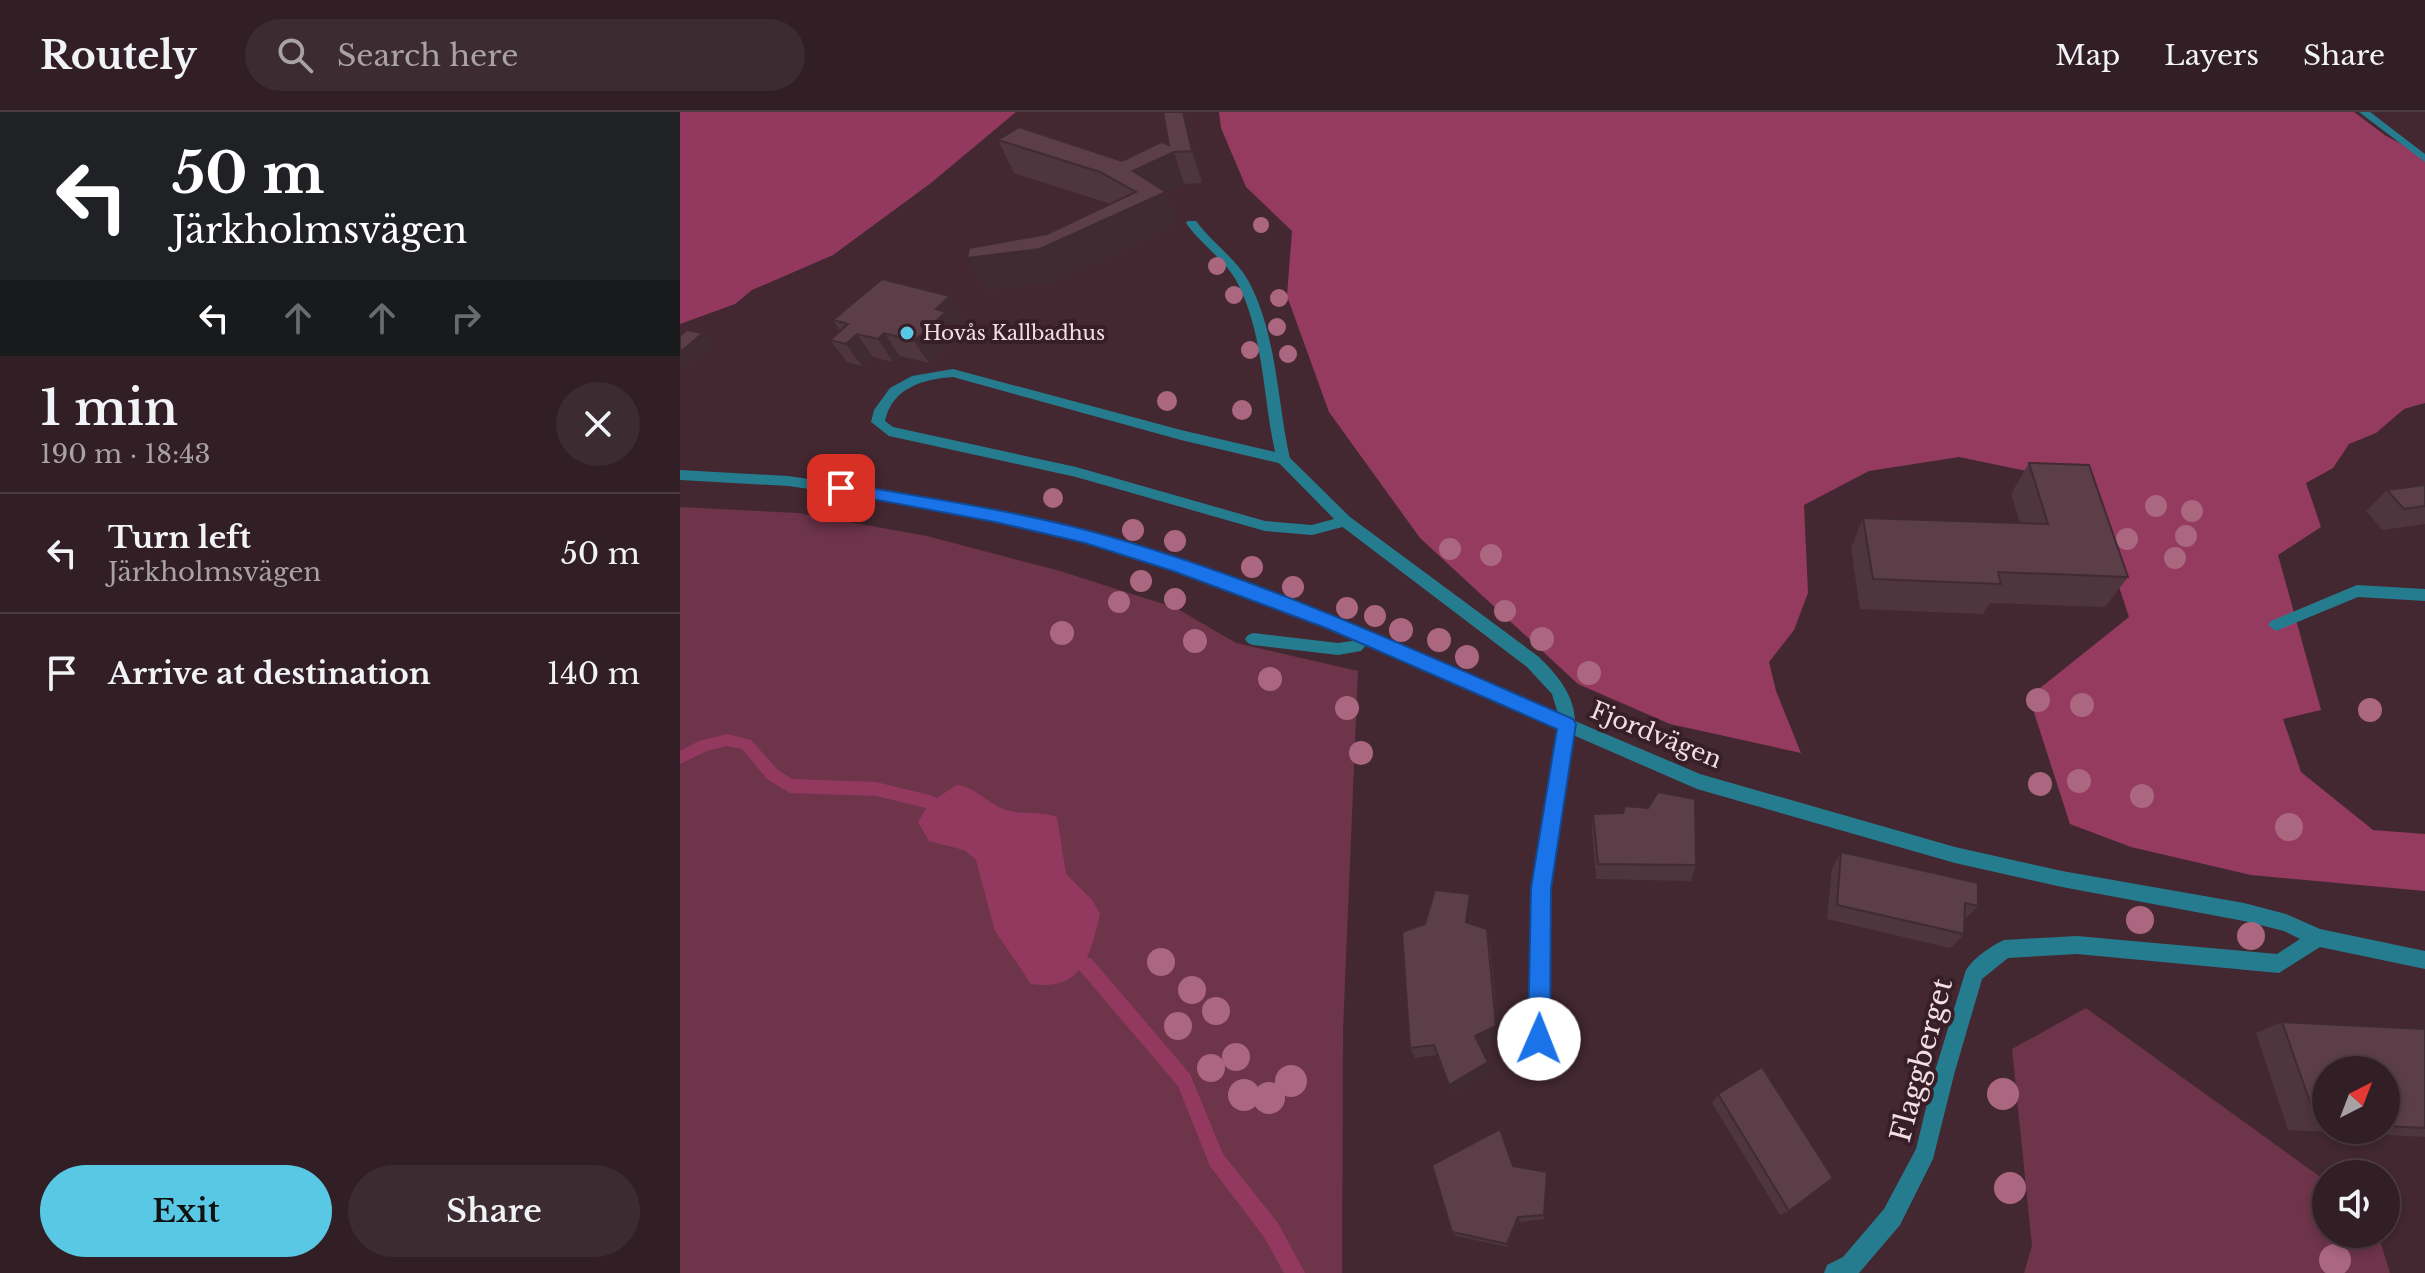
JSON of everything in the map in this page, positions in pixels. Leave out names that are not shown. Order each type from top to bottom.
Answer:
[{"type":"street","points":[[2364,112],[2425,159]]},
{"type":"street","points":[[1192,223],[1201,238],[1243,282],[1262,347],[1283,459],[953,373],[915,380],[894,391],[880,406],[878,422],[889,431],[1076,472],[1265,526],[1312,530],[1345,521]]},
{"type":"street","name":"Fjordvägen","points":[[1283,459],[1345,521],[1533,662],[1560,690],[1567,711],[1567,724],[1697,781],[1810,814],[1985,862],[2244,912],[2286,923],[2318,938],[2425,960]]},
{"type":"street","points":[[680,475],[788,481],[894,496],[1086,537],[1179,566],[1364,638],[1567,724],[1541,888],[1538,1069]]},
{"type":"street","points":[[2276,625],[2357,591],[2425,595]]},
{"type":"street","points":[[1253,639],[1338,649],[1356,647],[1364,638]]},
{"type":"street","name":"Flaggberget","points":[[1835,1273],[1851,1265],[1892,1217],[1926,1152],[1945,1071],[1974,973],[2004,949],[2032,945],[2188,954],[2279,964],[2318,938]]},
{"type":"shaded area","points":[[680,112],[1016,112],[931,183],[833,255],[752,290],[735,304],[680,324]]},
{"type":"shaded area","points":[[1219,112],[2354,112],[2386,136],[2425,156],[2425,403],[2404,409],[2376,433],[2349,444],[2333,468],[2306,483],[2321,527],[2278,555],[2321,710],[2283,719],[2301,772],[2373,830],[2425,834],[2425,891],[2251,875],[2131,847],[2070,824],[2029,697],[2129,617],[2085,483],[1959,457],[1869,471],[1804,505],[1808,593],[1794,630],[1769,662],[1776,691],[1801,753],[1670,724],[1578,684],[1420,538],[1329,412],[1287,296],[1292,231],[1246,187],[1221,128]]},
{"type":"shaded area","points":[[680,507],[798,513],[927,536],[1060,571],[1176,608],[1236,643],[1358,671],[1343,1030],[1342,1273],[680,1273]]},
{"type":"shaded area","points":[[957,785],[1008,810],[1057,817],[1066,874],[1093,901],[1100,914],[1087,956],[1073,976],[1048,985],[1031,984],[995,931],[976,860],[964,850],[929,841],[918,822],[930,802]]},
{"type":"shaded area","points":[[2086,1008],[2312,1171],[2312,1248],[2382,1248],[2390,1273],[2024,1273],[2032,1246],[2012,1049]]},
{"type":"building","points":[[1163,112],[1183,112],[1192,151],[1174,152],[1133,171],[1166,192],[1040,249],[967,258],[969,248],[1047,234],[1136,192],[1100,172],[998,140],[1019,127],[1122,161],[1161,142],[1169,145]]},
{"type":"building","points":[[882,279],[950,296],[936,309],[946,312],[914,341],[884,333],[878,339],[857,334],[846,344],[830,340],[848,324],[833,320]]},
{"type":"building","points":[[687,330],[703,333],[680,352],[680,336]]},
{"type":"building","points":[[2029,463],[2089,465],[2128,577],[1998,572],[2001,584],[1873,579],[1863,518],[2048,524]]},
{"type":"building","points":[[2425,485],[2425,506],[2404,509],[2387,490]]},
{"type":"building","points":[[1658,792],[1695,799],[1696,865],[1598,864],[1593,814],[1623,813],[1625,806],[1648,808]]},
{"type":"building","points":[[1841,852],[1978,883],[1978,906],[1965,903],[1964,934],[1837,905]]},
{"type":"building","points":[[1435,890],[1470,894],[1466,922],[1487,929],[1496,1026],[1475,1036],[1488,1062],[1449,1085],[1434,1045],[1410,1048],[1402,932],[1425,924]]},
{"type":"building","points":[[2282,1022],[2425,1029],[2425,1128],[2400,1127],[2400,1056],[2312,1056],[2312,1108]]},
{"type":"building","points":[[1762,1067],[1833,1178],[1789,1211],[1718,1094]]},
{"type":"building","points":[[1500,1129],[1513,1166],[1547,1172],[1544,1215],[1518,1217],[1507,1244],[1452,1232],[1432,1165]]},
{"type":"waterway","points":[[680,758],[704,745],[727,740],[746,744],[773,775],[790,786],[876,789],[930,802]]},
{"type":"waterway","points":[[1086,965],[1184,1080],[1216,1160],[1271,1230],[1295,1273]]},
{"type":"place","name":"Hovås Kallbadhus","points":[[907,333]]},
{"type":"route","points":[[841,488],[995,516],[1086,537],[1179,566],[1332,623],[1567,724],[1541,888],[1539,1039]]}]
